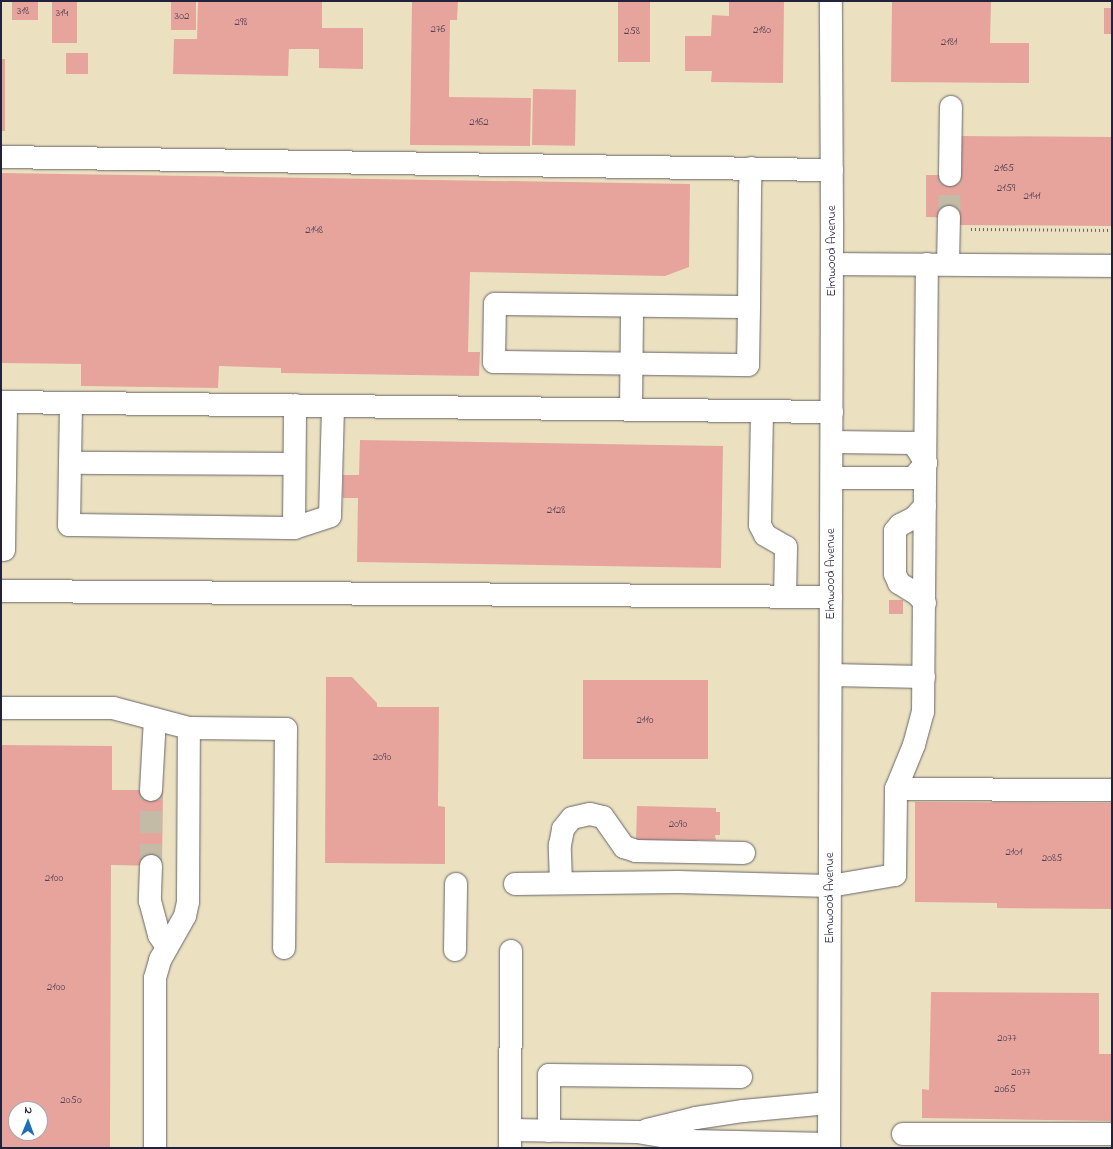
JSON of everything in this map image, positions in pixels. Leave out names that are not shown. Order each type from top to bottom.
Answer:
[{"type":"street","name":"Elmwood Avenue","points":[[829,1146],[832,478],[831,1]]},
{"type":"street","points":[[950,175],[951,106]]},
{"type":"street","points":[[1,157],[832,170]]},
{"type":"street","points":[[749,307],[495,304],[494,362],[748,365],[749,307],[751,168]]},
{"type":"street","points":[[515,884],[678,882],[830,886],[895,874],[896,788],[914,745],[923,712],[926,463],[938,264],[949,217]]},
{"type":"street","points":[[832,264],[1112,266]]},
{"type":"street","points":[[631,409],[632,306]]},
{"type":"street","points":[[4,550],[4,402],[832,412]]},
{"type":"street","points":[[71,403],[69,525],[294,528],[330,516],[333,406]]},
{"type":"street","points":[[294,528],[295,405]]},
{"type":"street","points":[[762,411],[760,525],[765,535],[786,547],[785,597]]},
{"type":"street","points":[[832,442],[913,443],[926,463]]},
{"type":"street","points":[[70,463],[294,464]]},
{"type":"street","points":[[832,478],[912,478],[926,463]]},
{"type":"street","points":[[924,603],[917,594],[899,582],[895,574],[895,531],[900,525],[914,518],[925,506]]},
{"type":"street","points":[[1,590],[831,597]]},
{"type":"street","points":[[831,675],[924,677]]},
{"type":"street","points":[[1,708],[113,708],[188,728],[286,729],[284,948]]},
{"type":"street","points":[[151,790],[156,719]]},
{"type":"street","points":[[155,1148],[155,978],[160,960],[185,916],[188,902],[188,728]]},
{"type":"street","points":[[896,788],[1112,790]]},
{"type":"street","points":[[561,883],[560,845],[562,829],[572,818],[590,814],[603,817],[624,847],[636,851],[744,853]]},
{"type":"street","points":[[150,866],[151,906],[159,935],[167,947]]},
{"type":"street","points":[[455,950],[456,884]]},
{"type":"street","points":[[511,951],[510,1139],[636,1132],[696,1118],[743,1111],[829,1104]]},
{"type":"street","points":[[553,1136],[549,1075],[741,1078]]},
{"type":"street","points":[[636,1132],[691,1141],[829,1146]]},
{"type":"street","points":[[903,1134],[1112,1134]]},
{"type":"path","points":[[970,229],[1112,230]]},
{"type":"building","points":[[12,1],[38,1],[38,20],[12,20]]},
{"type":"building","points":[[52,1],[77,1],[77,43],[52,43]]},
{"type":"building","points":[[171,1],[196,1],[196,30],[171,30]]},
{"type":"building","points":[[198,1],[322,1],[322,28],[363,28],[363,69],[319,68],[319,49],[289,49],[288,76],[173,74],[174,39],[197,39]]},
{"type":"building","points":[[412,1],[458,1],[457,20],[450,20],[449,97],[531,98],[530,146],[410,145]]},
{"type":"building","points":[[618,1],[650,1],[650,62],[618,62]]},
{"type":"building","points":[[729,1],[784,1],[783,83],[711,82],[712,71],[685,71],[685,36],[711,36],[712,15],[729,16]]},
{"type":"building","points":[[892,1],[991,1],[990,43],[1029,43],[1029,83],[891,82]]},
{"type":"building","points":[[1104,8],[1112,8],[1112,34],[1104,34]]},
{"type":"building","points":[[66,53],[88,53],[88,74],[66,74]]},
{"type":"building","points":[[1,59],[5,59],[5,131],[1,131]]},
{"type":"building","points":[[533,89],[576,90],[575,146],[532,145]]},
{"type":"building","points":[[961,136],[1112,137],[1112,226],[960,225],[960,218],[926,217],[926,175],[960,175]]},
{"type":"building","points":[[1,173],[690,184],[689,267],[665,276],[470,272],[468,352],[480,352],[479,376],[281,373],[281,368],[219,366],[218,388],[81,386],[81,364],[1,363]]},
{"type":"building","points":[[360,440],[723,446],[721,568],[357,562],[358,498],[343,498],[343,475],[359,475]]},
{"type":"building","points":[[889,600],[903,600],[903,614],[889,614]]},
{"type":"building","points":[[326,677],[352,677],[377,703],[377,707],[439,707],[438,806],[445,807],[445,864],[325,863]]},
{"type":"building","points":[[583,680],[708,680],[708,759],[583,759]]},
{"type":"building","points":[[1,745],[112,746],[112,790],[163,790],[162,866],[111,865],[110,1148],[1,1148]]},
{"type":"building","points":[[915,802],[1112,803],[1112,909],[997,908],[997,903],[915,902]]},
{"type":"building","points":[[637,806],[716,808],[716,812],[720,812],[720,835],[715,835],[716,840],[697,840],[697,844],[636,842]]},
{"type":"building","points":[[931,992],[1099,993],[1099,1054],[1112,1054],[1112,1121],[922,1118],[922,1089],[929,1090]]},
{"type":"tunnel","points":[[949,217],[950,175]]},
{"type":"tunnel","points":[[151,790],[151,866]]}]
